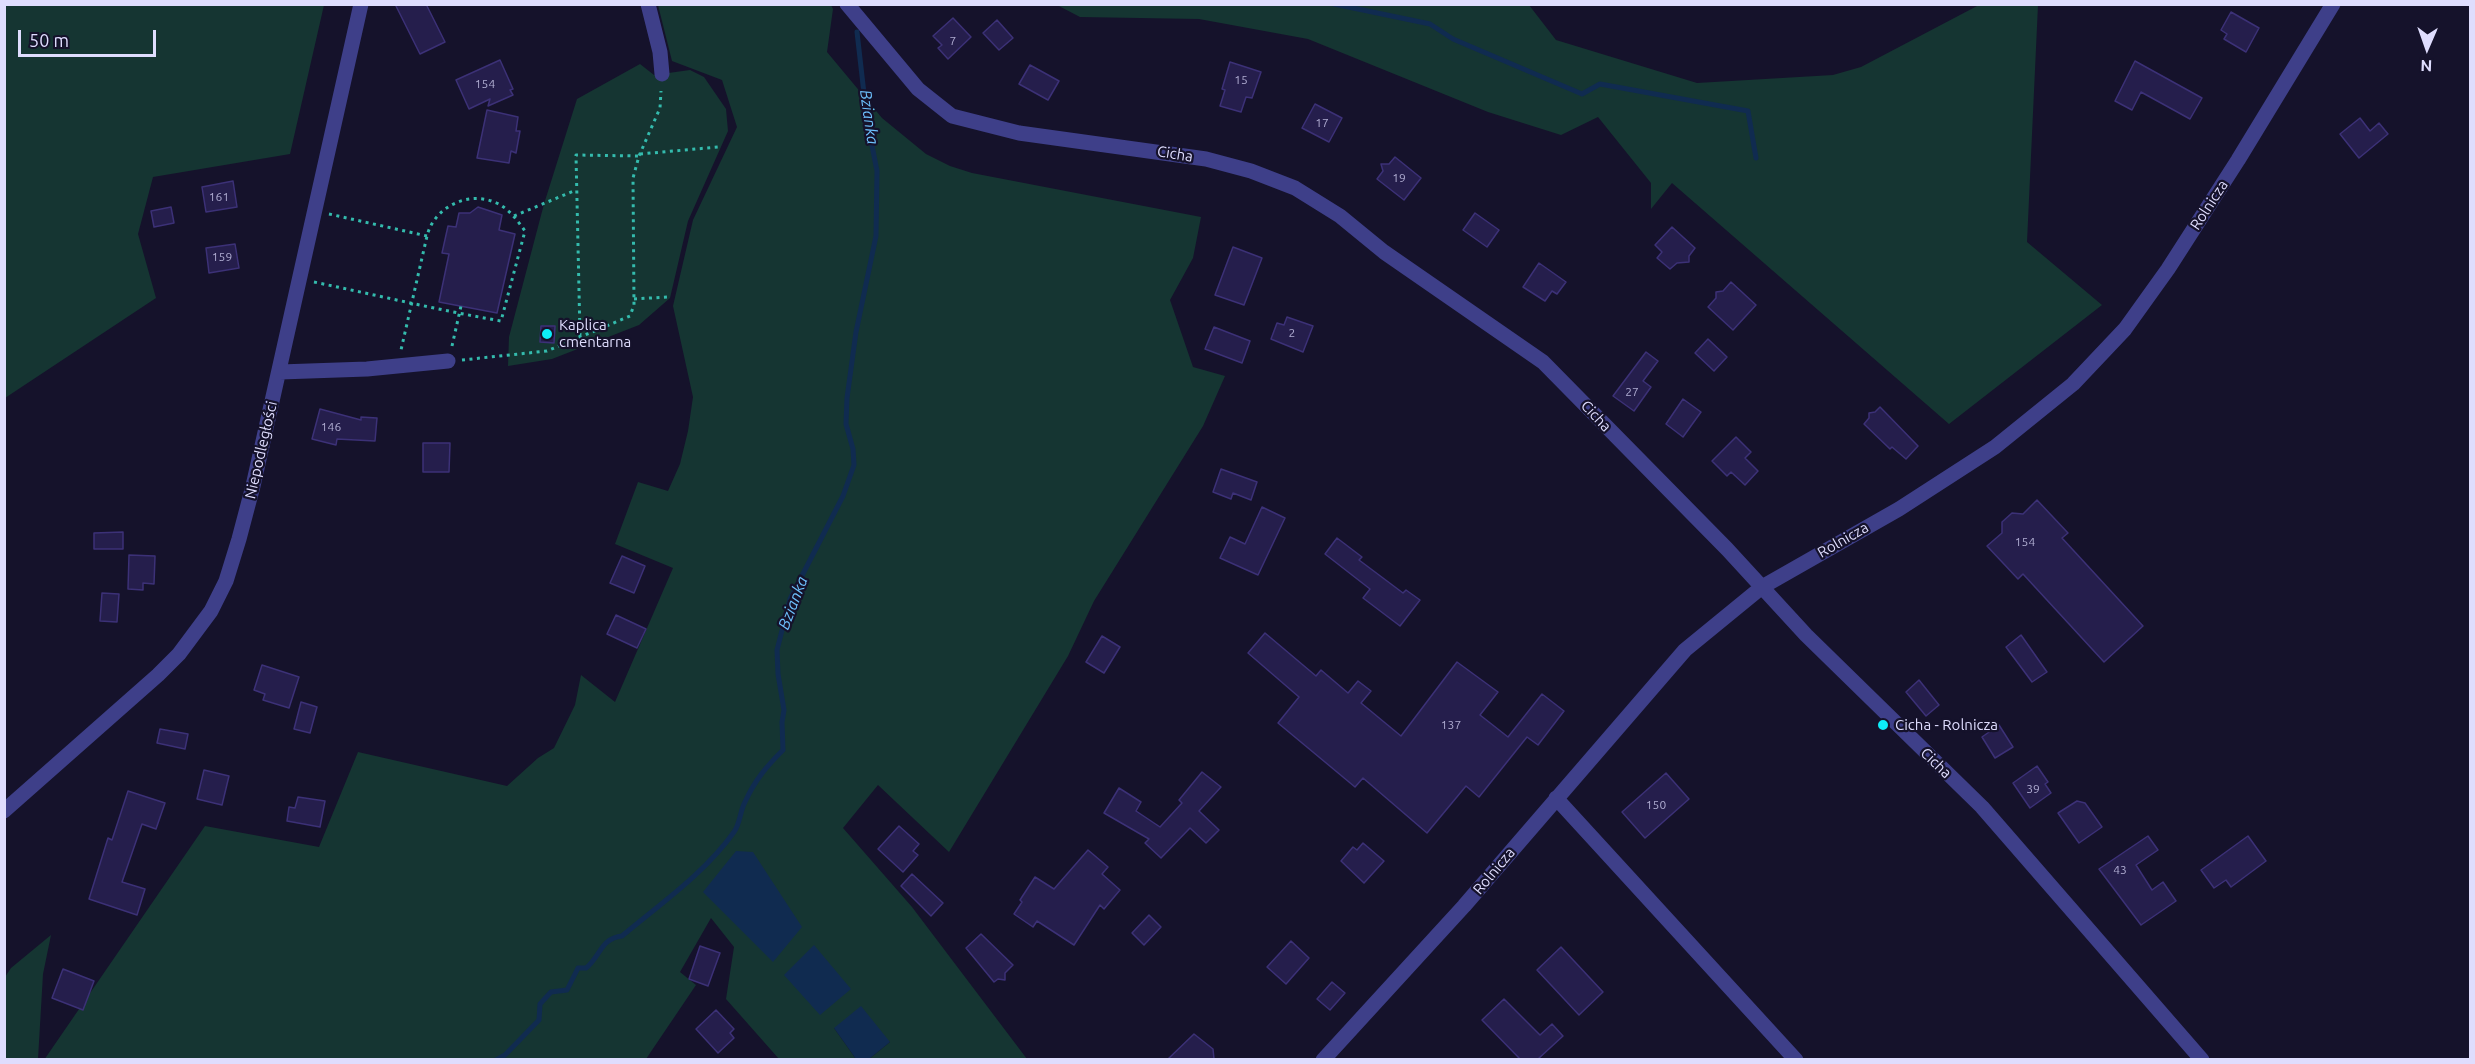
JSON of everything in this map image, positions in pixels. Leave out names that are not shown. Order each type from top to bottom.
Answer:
[{"type":"street","name":"Niepodległości","points":[[4,810],[158,675],[185,647],[211,610],[226,581],[239,539],[279,372],[361,4]]},
{"type":"street","points":[[648,4],[662,74]]},
{"type":"street","name":"Cicha","points":[[847,4],[918,88],[952,116],[1019,133],[1206,159],[1251,171],[1296,188],[1331,210],[1384,252],[1543,362],[1762,586],[1806,635],[1982,807],[2202,1059]]},
{"type":"street","name":"Rolnicza","points":[[1323,1059],[1464,906],[1684,650],[1762,586],[1899,509],[1995,447],[2073,384],[2125,329],[2168,269],[2238,160],[2333,4]]},
{"type":"street","points":[[279,372],[398,367],[448,361]]},
{"type":"street","points":[[1557,798],[1796,1059]]},
{"type":"path","points":[[461,306],[448,361],[547,351],[630,316],[634,299],[633,178],[660,108],[662,74]]},
{"type":"path","points":[[580,337],[576,155],[640,155],[718,147]]},
{"type":"path","points":[[514,216],[576,190]]},
{"type":"path","points":[[310,282],[412,304],[459,314],[501,321],[525,231],[514,216],[495,202],[472,197],[447,207],[433,221],[427,236],[412,304],[398,367]]},
{"type":"path","points":[[326,213],[427,236]]},
{"type":"path","points":[[634,299],[667,297]]},
{"type":"green space","points":[[5,4],[324,5],[290,154],[153,177],[138,234],[156,298],[5,398]]},
{"type":"green space","points":[[658,5],[831,5],[833,9],[827,52],[882,118],[926,154],[950,166],[972,173],[1201,217],[1193,258],[1170,300],[1193,367],[1225,376],[1203,426],[1094,601],[1068,656],[949,852],[878,785],[843,828],[912,907],[1027,1059],[869,1059],[890,1042],[834,1028],[856,1059],[779,1059],[726,999],[734,947],[711,918],[680,972],[696,985],[646,1059],[44,1060],[205,826],[319,847],[358,752],[507,786],[538,758],[554,748],[575,705],[581,675],[615,702],[673,568],[615,544],[638,482],[668,491],[680,464],[693,397],[673,306],[693,220],[737,127],[722,80],[672,61]]},
{"type":"green space","points":[[1057,5],[1529,5],[1556,40],[1697,83],[1833,75],[1861,67],[1979,5],[2038,5],[2027,242],[2102,305],[1949,424],[1672,183],[1651,209],[1651,183],[1598,117],[1561,135],[1488,112],[1308,39],[1199,19],[1080,17]]},
{"type":"green space","points":[[640,64],[654,75],[690,70],[704,77],[726,109],[728,131],[688,221],[670,298],[639,325],[552,359],[508,366],[509,337],[544,204],[577,99]]},
{"type":"green space","points":[[51,935],[43,974],[38,1059],[5,1059],[5,977],[11,968]]},
{"type":"water","points":[[736,851],[753,852],[802,927],[773,962],[703,892]]},
{"type":"water","points":[[814,945],[851,989],[820,1015],[784,975]]},
{"type":"water","points":[[861,1006],[890,1042],[869,1059],[856,1059],[834,1028]]},
{"type":"building","points":[[395,4],[426,4],[445,42],[420,54]]},
{"type":"building","points":[[2231,12],[2259,28],[2246,52],[2224,39],[2227,34],[2221,30]]},
{"type":"building","points":[[953,18],[971,37],[948,59],[938,48],[942,45],[933,36]]},
{"type":"building","points":[[997,20],[1013,38],[999,50],[983,33]]},
{"type":"building","points":[[500,60],[513,89],[510,90],[513,95],[488,106],[490,99],[469,109],[456,80]]},
{"type":"building","points":[[2135,61],[2202,98],[2190,119],[2141,92],[2132,110],[2115,101]]},
{"type":"building","points":[[1230,62],[1261,72],[1252,98],[1246,97],[1241,112],[1220,106],[1225,90],[1222,89]]},
{"type":"building","points":[[1030,65],[1059,81],[1048,100],[1019,84]]},
{"type":"building","points":[[1315,104],[1342,118],[1329,142],[1302,128]]},
{"type":"building","points":[[487,110],[518,117],[516,131],[520,131],[516,153],[511,151],[509,163],[477,158]]},
{"type":"building","points":[[2360,118],[2370,131],[2379,123],[2388,134],[2359,158],[2340,134]]},
{"type":"building","points":[[1395,157],[1421,178],[1404,200],[1377,179],[1383,171],[1381,164],[1389,164]]},
{"type":"building","points":[[233,181],[237,207],[206,212],[202,187]]},
{"type":"building","points":[[171,207],[174,223],[154,227],[151,211]]},
{"type":"building","points":[[478,207],[502,215],[499,230],[515,234],[497,313],[439,302],[449,254],[442,253],[448,226],[456,227],[459,213],[470,213]]},
{"type":"building","points":[[1475,213],[1499,230],[1487,247],[1463,230]]},
{"type":"building","points":[[1672,227],[1695,248],[1689,256],[1689,262],[1677,263],[1670,269],[1657,258],[1662,252],[1655,245]]},
{"type":"building","points":[[235,244],[239,268],[209,273],[206,248]]},
{"type":"building","points":[[1233,247],[1262,258],[1244,305],[1215,295]]},
{"type":"building","points":[[1539,263],[1566,282],[1557,294],[1552,291],[1545,301],[1523,287]]},
{"type":"building","points":[[1731,282],[1756,305],[1733,330],[1708,307],[1716,298],[1716,292],[1723,291]]},
{"type":"building","points":[[1287,317],[1313,326],[1303,352],[1271,339],[1277,323],[1284,325]]},
{"type":"building","name":"Kaplica cmentarna","points":[[541,326],[555,326],[554,343],[540,342]]},
{"type":"building","points":[[1214,327],[1250,341],[1242,363],[1205,349]]},
{"type":"building","points":[[1708,339],[1727,357],[1714,371],[1695,353]]},
{"type":"building","points":[[1646,352],[1658,361],[1643,381],[1651,387],[1634,411],[1613,396]]},
{"type":"building","points":[[1683,399],[1701,412],[1683,437],[1666,424]]},
{"type":"building","points":[[1880,407],[1918,446],[1906,459],[1892,447],[1890,449],[1864,424],[1869,418],[1869,413],[1875,412]]},
{"type":"building","points":[[320,409],[361,420],[361,417],[377,418],[375,441],[337,439],[336,445],[312,439]]},
{"type":"building","points":[[1736,437],[1751,452],[1745,458],[1758,471],[1745,485],[1731,472],[1727,476],[1712,461]]},
{"type":"building","points":[[423,443],[450,443],[449,472],[423,472]]},
{"type":"building","points":[[1221,469],[1257,482],[1251,500],[1233,493],[1231,499],[1213,492]]},
{"type":"building","points":[[2037,500],[2068,533],[2062,538],[2143,626],[2104,662],[2023,574],[2018,579],[1987,546],[2002,533],[2002,522],[2012,513],[2023,514]]},
{"type":"building","points":[[1262,507],[1285,518],[1258,575],[1220,558],[1230,537],[1245,544]]},
{"type":"building","points":[[123,532],[123,549],[94,549],[94,533]]},
{"type":"building","points":[[1337,538],[1362,557],[1359,560],[1403,593],[1406,590],[1420,600],[1400,626],[1363,598],[1370,589],[1325,554]]},
{"type":"building","points":[[129,555],[155,556],[154,584],[143,583],[143,590],[128,589]]},
{"type":"building","points":[[622,556],[645,566],[634,593],[610,583]]},
{"type":"building","points":[[102,593],[119,594],[117,622],[100,621]]},
{"type":"building","points":[[616,615],[646,629],[637,648],[607,634]]},
{"type":"building","points":[[1265,633],[1316,676],[1321,670],[1348,693],[1358,681],[1371,691],[1361,703],[1401,736],[1457,662],[1498,692],[1480,715],[1508,737],[1542,694],[1564,711],[1538,745],[1527,737],[1479,797],[1466,786],[1427,833],[1363,778],[1355,787],[1278,723],[1299,697],[1248,653]]},
{"type":"building","points":[[2021,635],[2047,672],[2032,682],[2006,647]]},
{"type":"building","points":[[1102,636],[1120,647],[1104,673],[1086,662]]},
{"type":"building","points":[[262,665],[299,677],[289,708],[263,700],[265,694],[254,690]]},
{"type":"building","points":[[1919,680],[1939,705],[1926,716],[1906,692]]},
{"type":"building","points":[[301,702],[317,707],[310,733],[294,729]]},
{"type":"building","points":[[1999,725],[2013,747],[1995,758],[1982,737]]},
{"type":"building","points":[[160,729],[188,734],[185,749],[157,743]]},
{"type":"building","points":[[2037,766],[2048,782],[2045,784],[2051,793],[2030,808],[2013,783]]},
{"type":"building","points":[[204,770],[229,776],[222,805],[197,799]]},
{"type":"building","points":[[1202,772],[1221,787],[1199,811],[1219,830],[1206,843],[1190,828],[1161,858],[1145,843],[1149,839],[1104,813],[1119,788],[1141,802],[1136,811],[1160,827],[1182,803],[1179,800]]},
{"type":"building","points":[[1666,773],[1689,799],[1645,838],[1622,812]]},
{"type":"building","points":[[128,791],[165,803],[156,829],[142,824],[122,882],[145,889],[137,915],[89,899],[108,838],[112,840]]},
{"type":"building","points":[[298,797],[325,801],[320,827],[287,821],[289,807],[295,808]]},
{"type":"building","points":[[2077,801],[2085,803],[2102,827],[2079,843],[2058,813]]},
{"type":"building","points":[[899,826],[919,844],[913,851],[918,855],[903,872],[878,849]]},
{"type":"building","points":[[2148,836],[2158,850],[2136,865],[2152,890],[2163,882],[2176,901],[2141,925],[2099,869]]},
{"type":"building","points":[[2248,836],[2266,861],[2231,887],[2226,880],[2214,888],[2201,870]]},
{"type":"building","points":[[1363,843],[1384,861],[1364,883],[1341,861],[1353,847],[1357,850]]},
{"type":"building","points":[[1088,850],[1108,867],[1102,874],[1120,890],[1104,909],[1100,905],[1074,945],[1037,921],[1033,927],[1014,914],[1035,877],[1054,889]]},
{"type":"building","points":[[912,874],[943,903],[931,916],[901,886]]},
{"type":"building","points":[[1149,915],[1161,927],[1144,945],[1132,933]]},
{"type":"building","points":[[981,934],[1013,965],[1005,973],[1005,980],[998,979],[994,982],[966,948]]},
{"type":"building","points":[[1291,941],[1309,958],[1286,984],[1267,967]]},
{"type":"building","points":[[700,946],[720,953],[708,986],[689,979]]},
{"type":"building","points":[[1561,947],[1603,992],[1579,1015],[1537,970]]},
{"type":"building","points":[[63,969],[94,981],[83,1010],[52,998]]},
{"type":"building","points":[[1332,982],[1345,993],[1330,1010],[1317,999]]},
{"type":"building","points":[[1504,999],[1540,1035],[1552,1024],[1563,1036],[1538,1059],[1520,1059],[1482,1020]]},
{"type":"building","points":[[716,1010],[734,1029],[730,1033],[734,1038],[718,1053],[696,1029]]},
{"type":"building","points":[[1194,1034],[1213,1049],[1214,1059],[1168,1059]]},
{"type":"waterway","points":[[1334,4],[1430,24],[1453,39],[1582,94],[1600,84],[1748,111],[1756,158]]},
{"type":"waterway","name":"Bzianka","points":[[496,1060],[505,1055],[539,1020],[540,1004],[551,992],[567,990],[578,968],[586,968],[591,964],[609,940],[622,936],[710,861],[736,829],[743,806],[757,780],[783,750],[784,710],[777,650],[790,599],[843,496],[854,465],[853,449],[846,424],[847,398],[856,332],[876,236],[877,171],[867,120],[857,32]]},
{"type":"place","name":"Kaplica cmentarna","points":[[547,334]]},
{"type":"place","name":"Cicha - Rolnicza","points":[[1883,725]]}]
